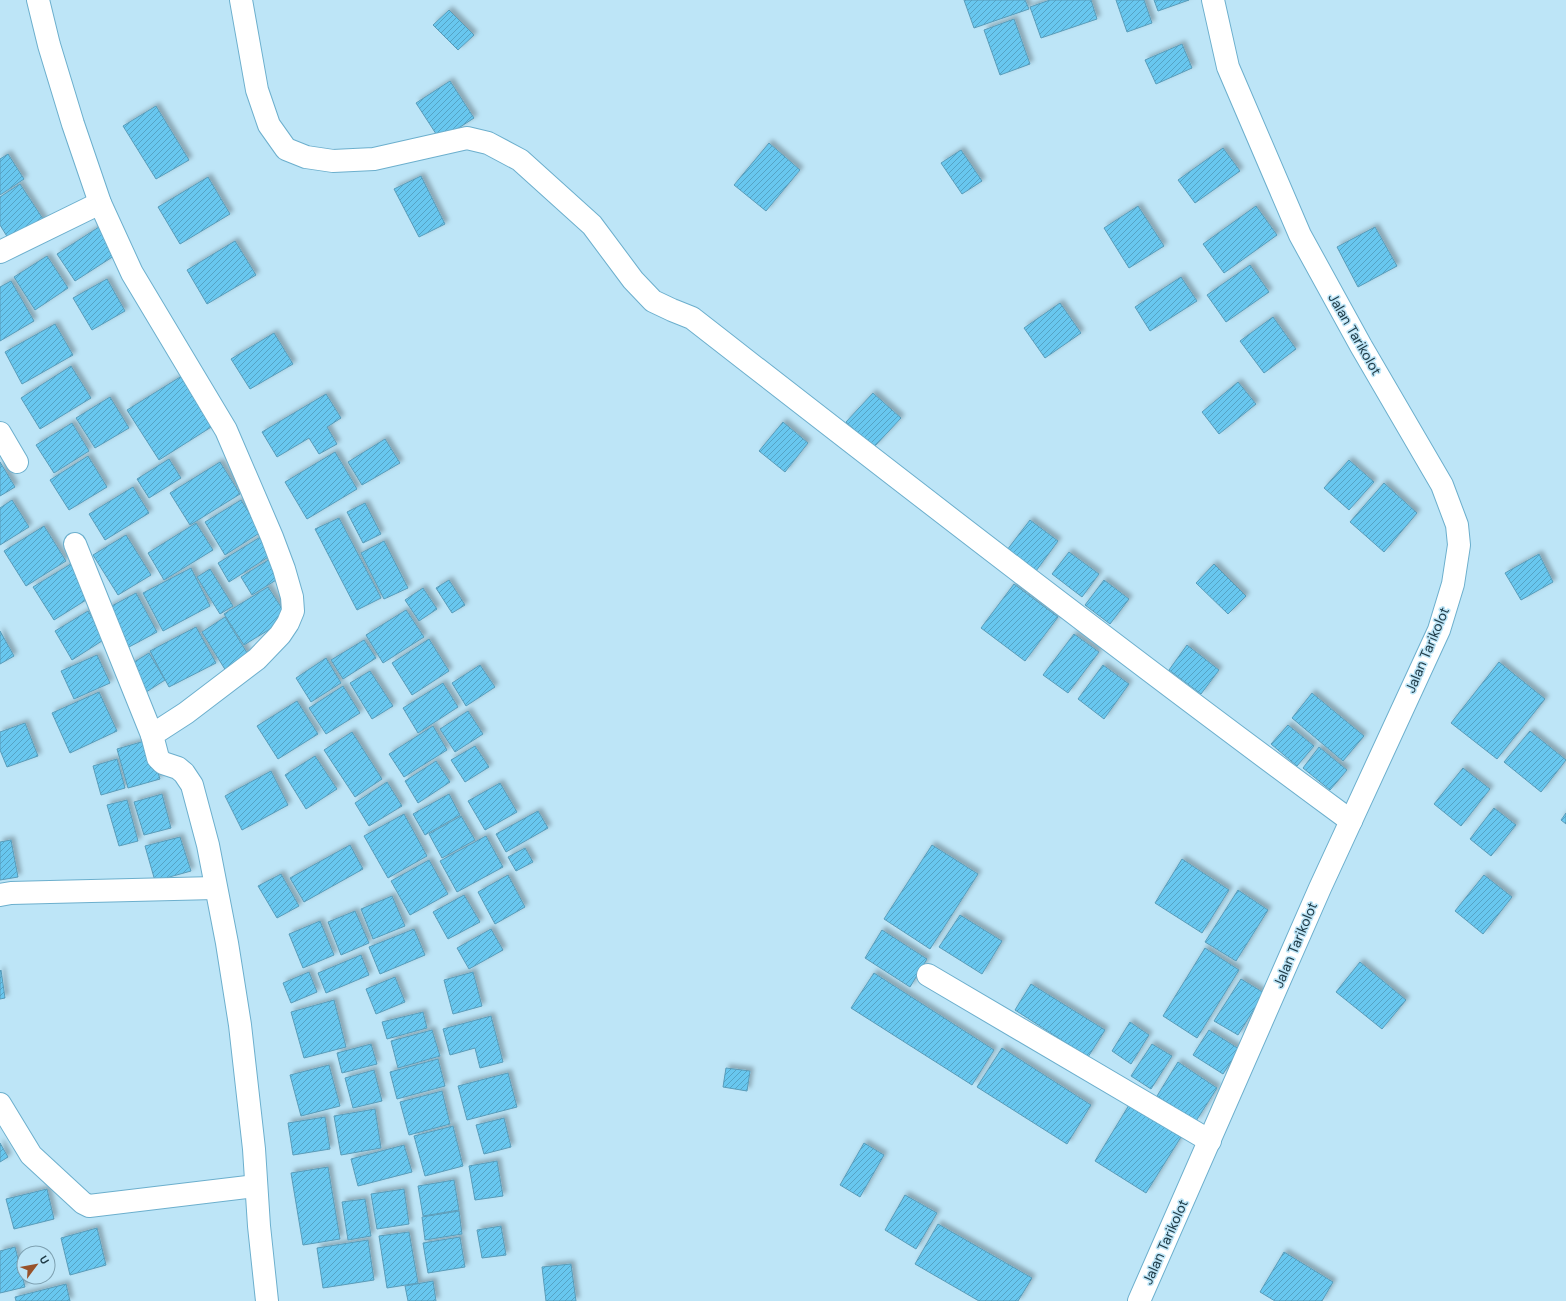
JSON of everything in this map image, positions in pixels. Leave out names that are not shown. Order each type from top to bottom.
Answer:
[{"type":"street","points":[[38,0],[49,45],[73,124],[100,203],[132,273],[226,430],[274,544],[292,598],[293,611],[288,623],[280,635],[257,659],[186,713],[152,735]]},
{"type":"street","points":[[241,0],[257,90],[269,125],[286,149],[306,157],[333,161],[374,159],[467,138],[488,143],[520,160],[592,225],[633,280],[653,301],[692,318],[1240,740],[1351,821]]},
{"type":"street","name":"Jalan Tarikolot","points":[[1139,1301],[1210,1142],[1320,888],[1439,630],[1453,584],[1459,545],[1457,525],[1451,506],[1438,478],[1360,346],[1300,235],[1228,67],[1213,0]]},
{"type":"street","points":[[0,252],[100,203]]},
{"type":"street","points":[[0,432],[17,462]]},
{"type":"street","points":[[75,544],[152,735],[158,758],[163,762],[178,768],[184,773],[192,785],[208,845],[215,888],[227,943],[240,1025],[254,1149],[267,1301]]},
{"type":"street","points":[[0,895],[11,893],[215,888]]},
{"type":"street","points":[[928,975],[1210,1142]]},
{"type":"street","points":[[0,1104],[31,1155],[89,1206],[256,1186]]},
{"type":"building","points":[[964,0],[1025,0],[1029,9],[974,28]]},
{"type":"building","points":[[1050,0],[1091,0],[1097,19],[1041,38],[1030,7]]},
{"type":"building","points":[[1116,0],[1144,0],[1152,23],[1127,32]]},
{"type":"building","points":[[1154,0],[1189,0],[1158,11]]},
{"type":"building","points":[[449,10],[474,35],[458,50],[433,25]]},
{"type":"building","points":[[1014,19],[1030,64],[1000,75],[984,30]]},
{"type":"building","points":[[1182,44],[1192,68],[1156,84],[1145,60]]},
{"type":"building","points":[[450,81],[474,118],[440,140],[416,103]]},
{"type":"building","points":[[156,106],[189,160],[156,179],[123,126]]},
{"type":"building","points":[[769,143],[800,170],[766,211],[734,185]]},
{"type":"building","points":[[1223,148],[1240,171],[1195,203],[1178,180]]},
{"type":"building","points":[[961,150],[982,181],[962,194],[941,163]]},
{"type":"building","points":[[8,154],[24,179],[0,195],[0,159]]},
{"type":"building","points":[[421,176],[445,224],[419,237],[394,189]]},
{"type":"building","points":[[208,177],[230,214],[180,244],[158,207]]},
{"type":"building","points":[[20,184],[45,222],[11,243],[0,225],[0,197]]},
{"type":"building","points":[[1138,206],[1164,246],[1129,268],[1104,228]]},
{"type":"building","points":[[1256,206],[1277,235],[1224,273],[1203,244]]},
{"type":"building","points":[[99,227],[117,254],[75,281],[57,254]]},
{"type":"building","points":[[1375,227],[1397,266],[1358,287],[1337,247]]},
{"type":"building","points":[[235,241],[256,275],[207,304],[187,270]]},
{"type":"building","points":[[47,256],[68,288],[35,310],[14,277]]},
{"type":"building","points":[[1250,265],[1269,292],[1226,322],[1207,295]]},
{"type":"building","points":[[1181,277],[1197,301],[1150,331],[1135,307]]},
{"type":"building","points":[[107,279],[125,311],[92,330],[73,298]]},
{"type":"building","points":[[11,281],[34,321],[0,341],[0,287]]},
{"type":"building","points":[[1060,303],[1081,333],[1045,358],[1024,328]]},
{"type":"building","points":[[1273,317],[1296,349],[1264,373],[1240,341]]},
{"type":"building","points":[[55,324],[73,355],[22,384],[5,352]]},
{"type":"building","points":[[274,333],[293,364],[250,389],[231,359]]},
{"type":"building","points":[[71,366],[91,398],[40,429],[21,398]]},
{"type":"building","points":[[185,374],[216,424],[159,460],[127,410]]},
{"type":"building","points":[[1238,382],[1256,404],[1219,434],[1202,412]]},
{"type":"building","points":[[873,393],[901,418],[874,447],[846,422]]},
{"type":"building","points":[[326,394],[341,418],[327,427],[337,444],[319,454],[309,438],[277,457],[262,432]]},
{"type":"building","points":[[110,397],[129,428],[95,448],[76,418]]},
{"type":"building","points":[[783,422],[808,443],[785,472],[759,451]]},
{"type":"building","points":[[72,423],[89,451],[54,473],[36,445]]},
{"type":"building","points":[[385,439],[400,463],[362,485],[348,462]]},
{"type":"building","points":[[335,452],[357,489],[307,519],[285,482]]},
{"type":"building","points":[[88,456],[107,487],[69,510],[50,480]]},
{"type":"building","points":[[169,459],[181,478],[149,498],[137,479]]},
{"type":"building","points":[[1349,460],[1374,482],[1349,510],[1324,488]]},
{"type":"building","points":[[0,462],[15,487],[0,496]]},
{"type":"building","points":[[220,462],[240,494],[190,525],[170,493]]},
{"type":"building","points":[[1384,483],[1417,513],[1384,552],[1350,522]]},
{"type":"building","points":[[133,487],[149,513],[105,540],[89,514]]},
{"type":"building","points":[[12,500],[29,527],[0,545],[0,508]]},
{"type":"building","points":[[241,500],[261,532],[225,555],[205,522]]},
{"type":"building","points":[[365,503],[381,534],[363,543],[347,512]]},
{"type":"building","points":[[339,518],[381,598],[357,610],[315,529]]},
{"type":"building","points":[[1030,520],[1058,541],[1036,571],[1007,550]]},
{"type":"building","points":[[196,523],[213,550],[164,580],[148,553]]},
{"type":"building","points":[[44,526],[66,561],[26,586],[4,551]]},
{"type":"building","points":[[126,535],[151,575],[118,595],[93,555]]},
{"type":"building","points":[[262,536],[273,554],[229,582],[218,563]]},
{"type":"building","points":[[384,541],[408,588],[384,599],[361,553]]},
{"type":"building","points":[[1069,552],[1099,574],[1082,597],[1052,574]]},
{"type":"building","points":[[1539,554],[1553,582],[1521,600],[1505,573]]},
{"type":"building","points":[[270,559],[281,577],[252,595],[241,577]]},
{"type":"building","points":[[74,562],[94,595],[54,620],[33,587]]},
{"type":"building","points":[[1214,564],[1246,596],[1228,614],[1196,583]]},
{"type":"building","points":[[191,568],[210,606],[163,631],[143,593]]},
{"type":"building","points":[[210,569],[233,606],[220,614],[197,577]]},
{"type":"building","points":[[449,580],[465,605],[452,613],[436,588]]},
{"type":"building","points":[[1104,580],[1129,599],[1110,624],[1085,605]]},
{"type":"building","points":[[1014,584],[1058,617],[1025,661],[981,628]]},
{"type":"building","points":[[268,587],[288,618],[244,645],[224,614]]},
{"type":"building","points":[[423,588],[437,609],[419,621],[405,600]]},
{"type":"building","points":[[136,593],[157,632],[129,647],[108,608]]},
{"type":"building","points":[[406,610],[424,637],[383,663],[366,635]]},
{"type":"building","points":[[88,611],[105,639],[72,660],[55,631]]},
{"type":"building","points":[[225,617],[249,656],[226,671],[202,632]]},
{"type":"building","points":[[196,627],[216,663],[169,687],[150,651]]},
{"type":"building","points":[[0,631],[14,656],[0,664]]},
{"type":"building","points":[[1074,634],[1099,652],[1068,693],[1043,675]]},
{"type":"building","points":[[429,639],[449,671],[412,695],[392,663]]},
{"type":"building","points":[[364,640],[376,658],[343,679],[331,660]]},
{"type":"building","points":[[1187,645],[1219,670],[1201,694],[1169,670]]},
{"type":"building","points":[[149,653],[165,680],[143,694],[126,667]]},
{"type":"building","points":[[97,655],[110,683],[74,699],[61,671]]},
{"type":"building","points":[[326,658],[341,683],[311,702],[296,678]]},
{"type":"building","points":[[1499,662],[1545,699],[1497,759],[1451,723]]},
{"type":"building","points":[[480,665],[495,687],[466,706],[452,683]]},
{"type":"building","points":[[1103,665],[1129,684],[1104,719],[1078,699]]},
{"type":"building","points":[[370,671],[393,706],[372,719],[350,683]]},
{"type":"building","points":[[443,683],[458,707],[418,733],[403,708]]},
{"type":"building","points":[[343,686],[360,713],[326,734],[309,708]]},
{"type":"building","points":[[99,692],[117,731],[70,753],[52,713]]},
{"type":"building","points":[[1312,693],[1364,736],[1343,761],[1292,718]]},
{"type":"building","points":[[297,701],[318,734],[278,759],[257,726]]},
{"type":"building","points":[[468,711],[483,734],[455,752],[440,729]]},
{"type":"building","points":[[25,723],[38,756],[7,767],[0,750],[0,732]]},
{"type":"building","points":[[1288,725],[1314,746],[1297,766],[1271,744]]},
{"type":"building","points":[[433,726],[447,750],[404,777],[389,754]]},
{"type":"building","points":[[1530,731],[1566,760],[1541,792],[1504,762]]},
{"type":"building","points":[[352,732],[382,779],[355,797],[324,750]]},
{"type":"building","points":[[148,740],[160,779],[128,788],[117,749]]},
{"type":"building","points":[[475,746],[489,767],[465,782],[451,760]]},
{"type":"building","points":[[1319,747],[1347,770],[1330,790],[1303,768]]},
{"type":"building","points":[[315,756],[337,789],[306,809],[285,775]]},
{"type":"building","points":[[117,759],[125,788],[101,795],[93,766]]},
{"type":"building","points":[[436,761],[450,782],[418,803],[405,781]]},
{"type":"building","points":[[1463,768],[1490,789],[1461,826],[1434,804]]},
{"type":"building","points":[[271,771],[288,805],[242,830],[225,796]]},
{"type":"building","points":[[387,782],[402,806],[369,826],[355,803]]},
{"type":"building","points":[[500,783],[517,812],[485,830],[468,801]]},
{"type":"building","points":[[162,794],[171,828],[144,835],[134,802]]},
{"type":"building","points":[[449,794],[460,815],[425,835],[413,814]]},
{"type":"building","points":[[127,800],[138,841],[119,846],[107,805]]},
{"type":"building","points":[[1494,808],[1516,825],[1491,856],[1470,839]]},
{"type":"building","points":[[538,811],[548,828],[506,852],[496,834]]},
{"type":"building","points":[[1566,813],[1566,824],[1561,820]]},
{"type":"building","points":[[404,814],[427,856],[388,878],[364,836]]},
{"type":"building","points":[[461,816],[475,840],[442,858],[429,834]]},
{"type":"building","points":[[486,836],[503,867],[457,892],[440,861]]},
{"type":"building","points":[[180,837],[191,871],[155,881],[145,846]]},
{"type":"building","points":[[11,840],[18,877],[0,880],[0,842]]},
{"type":"building","points":[[350,845],[363,869],[304,902],[290,878]]},
{"type":"building","points":[[932,845],[978,874],[930,949],[884,919]]},
{"type":"building","points":[[525,848],[533,862],[516,871],[508,857]]},
{"type":"building","points":[[1182,859],[1229,890],[1202,933],[1155,903]]},
{"type":"building","points":[[429,860],[448,894],[410,915],[391,881]]},
{"type":"building","points":[[281,874],[299,906],[277,918],[258,886]]},
{"type":"building","points":[[508,875],[525,907],[495,924],[478,892]]},
{"type":"building","points":[[1484,875],[1512,897],[1483,934],[1455,911]]},
{"type":"building","points":[[1238,890],[1268,910],[1236,961],[1205,942]]},
{"type":"building","points":[[464,895],[480,922],[448,939],[433,912]]},
{"type":"building","points":[[392,896],[405,926],[373,939],[361,909]]},
{"type":"building","points":[[355,911],[369,943],[341,955],[328,922]]},
{"type":"building","points":[[960,915],[1002,941],[982,974],[939,947]]},
{"type":"building","points":[[320,921],[334,955],[303,968],[289,934]]},
{"type":"building","points":[[414,929],[425,955],[380,974],[369,947]]},
{"type":"building","points":[[491,929],[503,950],[469,969],[457,948]]},
{"type":"building","points":[[882,930],[927,959],[910,987],[865,958]]},
{"type":"building","points":[[1205,948],[1239,970],[1197,1038],[1163,1016]]},
{"type":"building","points":[[361,955],[369,975],[326,993],[318,973]]},
{"type":"building","points":[[1360,962],[1406,1000],[1382,1029],[1336,992]]},
{"type":"building","points":[[1,970],[5,998],[0,999],[0,971]]},
{"type":"building","points":[[309,972],[317,992],[291,1003],[283,983]]},
{"type":"building","points":[[473,972],[482,1006],[453,1014],[444,980]]},
{"type":"building","points":[[874,973],[994,1050],[972,1085],[851,1008]]},
{"type":"building","points":[[395,977],[405,1002],[376,1014],[366,989]]},
{"type":"building","points":[[1241,979],[1264,993],[1238,1035],[1214,1021]]},
{"type":"building","points":[[1031,984],[1105,1030],[1088,1057],[1015,1010]]},
{"type":"building","points":[[334,1000],[346,1047],[304,1058],[291,1012]]},
{"type":"building","points":[[423,1012],[427,1028],[387,1039],[382,1022]]},
{"type":"building","points":[[491,1016],[503,1062],[480,1068],[475,1048],[450,1055],[443,1029]]},
{"type":"building","points":[[1130,1022],[1149,1035],[1131,1064],[1112,1051]]},
{"type":"building","points":[[432,1030],[440,1056],[398,1068],[391,1041]]},
{"type":"building","points":[[1209,1030],[1239,1049],[1223,1074],[1193,1055]]},
{"type":"building","points":[[371,1044],[377,1064],[342,1073],[337,1053]]},
{"type":"building","points":[[1152,1044],[1172,1056],[1151,1089],[1131,1076]]},
{"type":"building","points":[[1002,1048],[1091,1105],[1067,1144],[977,1087]]},
{"type":"building","points":[[438,1059],[445,1086],[397,1099],[390,1072]]},
{"type":"building","points":[[1178,1062],[1217,1088],[1196,1121],[1157,1096]]},
{"type":"building","points":[[329,1065],[340,1106],[301,1116],[290,1075]]},
{"type":"building","points":[[726,1068],[750,1071],[747,1091],[723,1087]]},
{"type":"building","points":[[374,1070],[382,1101],[353,1108],[345,1078]]},
{"type":"building","points":[[508,1073],[517,1107],[467,1120],[458,1086]]},
{"type":"building","points":[[442,1091],[450,1124],[409,1135],[400,1102]]},
{"type":"building","points":[[1129,1105],[1181,1137],[1146,1193],[1095,1161]]},
{"type":"building","points":[[375,1109],[381,1148],[341,1155],[334,1116]]},
{"type":"building","points":[[325,1117],[330,1149],[293,1155],[288,1123]]},
{"type":"building","points":[[504,1118],[511,1147],[484,1154],[476,1125]]},
{"type":"building","points":[[453,1126],[463,1166],[425,1176],[414,1136]]},
{"type":"building","points":[[0,1143],[8,1157],[0,1162]]},
{"type":"building","points":[[864,1143],[884,1155],[860,1197],[840,1185]]},
{"type":"building","points":[[404,1145],[412,1172],[358,1186],[351,1159]]},
{"type":"building","points":[[497,1161],[503,1196],[475,1200],[469,1166]]},
{"type":"building","points":[[328,1167],[340,1239],[303,1245],[291,1173]]},
{"type":"building","points":[[454,1180],[459,1210],[423,1216],[418,1186]]},
{"type":"building","points":[[47,1189],[54,1219],[14,1229],[6,1199]]},
{"type":"building","points":[[404,1189],[409,1224],[377,1229],[371,1194]]},
{"type":"building","points":[[905,1195],[937,1213],[916,1249],[885,1230]]},
{"type":"building","points":[[365,1199],[371,1236],[348,1240],[342,1202]]},
{"type":"building","points":[[459,1211],[462,1234],[425,1240],[422,1217]]},
{"type":"building","points":[[938,1224],[1032,1278],[1018,1301],[979,1301],[915,1264]]},
{"type":"building","points":[[501,1226],[506,1255],[482,1258],[477,1230]]},
{"type":"building","points":[[97,1228],[106,1265],[70,1275],[61,1238]]},
{"type":"building","points":[[409,1232],[418,1283],[387,1288],[379,1236]]},
{"type":"building","points":[[460,1237],[465,1267],[428,1273],[423,1243]]},
{"type":"building","points":[[368,1240],[374,1280],[323,1288],[317,1248]]},
{"type":"building","points":[[15,1247],[16,1285],[24,1285],[25,1287],[0,1293],[0,1251]]},
{"type":"building","points":[[1284,1252],[1333,1282],[1322,1301],[1275,1301],[1260,1292]]},
{"type":"building","points":[[571,1264],[576,1301],[546,1301],[542,1267]]},
{"type":"building","points":[[433,1281],[436,1301],[408,1301],[405,1286]]},
{"type":"building","points":[[66,1284],[70,1301],[16,1301],[15,1297]]}]
